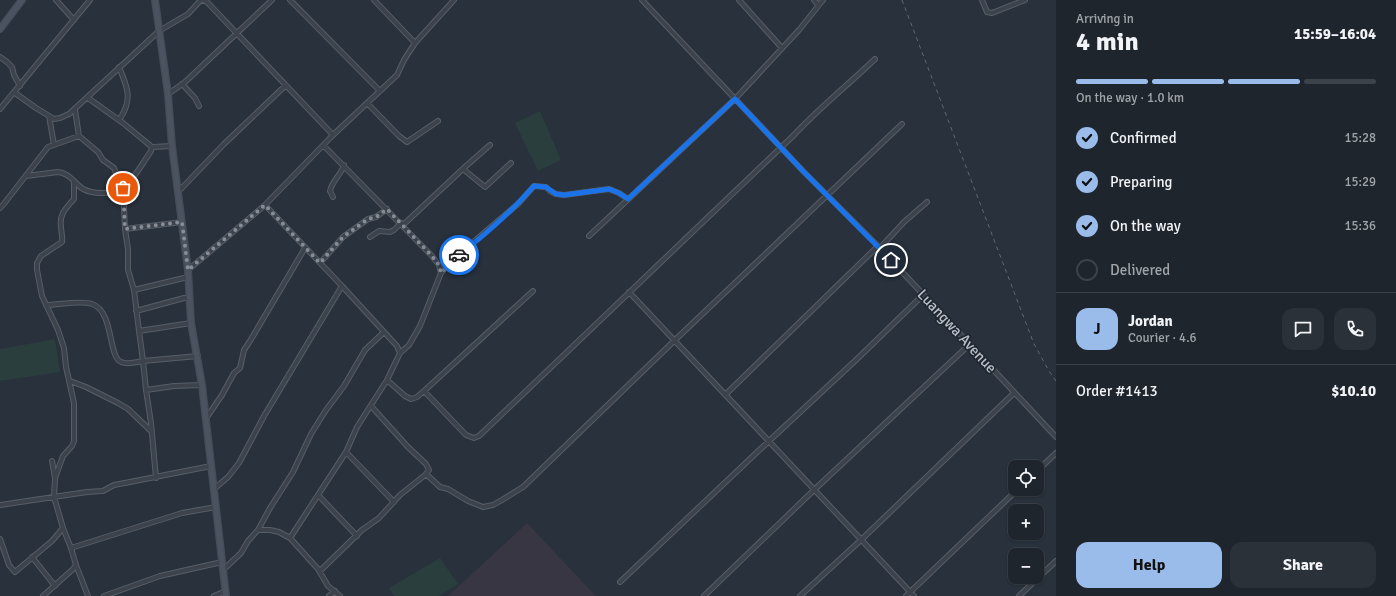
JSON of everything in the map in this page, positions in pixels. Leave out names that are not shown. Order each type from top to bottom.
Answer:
[{"type":"street","points":[[0,28],[22,0]]},
{"type":"street","points":[[56,0],[74,20]]},
{"type":"street","points":[[1,106],[20,86],[90,0]]},
{"type":"street","points":[[155,0],[168,94],[172,146],[188,270],[191,323],[202,385],[226,594],[214,596]]},
{"type":"street","points":[[14,93],[54,119],[69,114],[159,31],[188,14],[201,0],[203,0],[207,2],[333,135]]},
{"type":"street","points":[[168,94],[182,84],[272,0]]},
{"type":"street","points":[[290,0],[380,91]]},
{"type":"street","points":[[374,0],[415,43]]},
{"type":"street","points":[[188,270],[265,205],[324,146],[333,135],[368,104],[397,75],[404,60],[415,43],[454,0]]},
{"type":"street","name":"Luangwa Avenue","points":[[642,0],[826,195],[879,247],[1056,437]]},
{"type":"street","points":[[739,0],[782,48]]},
{"type":"street","points":[[814,0],[818,5]]},
{"type":"street","points":[[589,236],[735,99],[799,30],[823,0]]},
{"type":"street","points":[[982,0],[987,12],[992,13],[1025,0]]},
{"type":"street","points":[[0,57],[12,67],[14,75],[20,86]]},
{"type":"street","points":[[424,390],[466,435],[474,438],[479,436],[815,114],[875,59]]},
{"type":"street","points":[[119,67],[128,87],[126,110],[119,120]]},
{"type":"street","points":[[182,84],[195,98],[199,106]]},
{"type":"street","points":[[178,192],[224,144],[285,86]]},
{"type":"street","points":[[88,98],[119,120],[152,147],[172,146]]},
{"type":"street","points":[[368,104],[399,136],[408,142],[438,121]]},
{"type":"street","points":[[74,110],[79,136],[98,152],[103,160],[114,168],[122,188],[128,248],[128,270],[134,290],[156,478]]},
{"type":"street","points":[[49,116],[54,145]]},
{"type":"street","points":[[426,474],[440,487],[448,489],[468,501],[482,507],[493,505],[523,487],[826,195],[902,124]]},
{"type":"street","points":[[0,208],[48,148],[72,140],[79,136]]},
{"type":"street","points":[[370,237],[379,231],[390,232],[402,224],[490,145]]},
{"type":"street","points":[[324,146],[402,224],[436,261],[441,273]]},
{"type":"street","points":[[26,176],[58,172],[69,175],[74,181],[91,193],[107,193],[122,188],[128,182],[151,151],[152,147]]},
{"type":"street","points":[[463,169],[485,187],[511,163]]},
{"type":"street","points":[[333,197],[330,191],[331,187],[344,165]]},
{"type":"street","points":[[55,478],[63,456],[72,446],[74,441],[74,403],[66,367],[64,348],[58,330],[42,296],[37,263],[41,256],[63,240],[60,224],[61,216],[66,207],[74,199],[74,181]]},
{"type":"street","points":[[290,538],[346,452],[357,427],[387,380],[400,353],[409,345],[420,326],[441,273],[458,256],[490,230],[518,204],[534,186],[546,187],[556,194],[564,195],[609,189],[628,199]]},
{"type":"street","points":[[725,394],[904,222],[927,202]]},
{"type":"street","points":[[265,205],[397,346],[400,353]]},
{"type":"street","points":[[320,263],[343,237],[368,219],[376,217],[387,209]]},
{"type":"street","points":[[125,229],[182,222]]},
{"type":"street","points":[[205,420],[222,395],[234,373],[240,368],[244,350],[306,248]]},
{"type":"street","points":[[134,290],[188,277]]},
{"type":"street","points":[[214,489],[228,477],[239,463],[264,416],[342,286]]},
{"type":"street","points":[[387,380],[405,396],[411,399],[417,397],[533,291]]},
{"type":"street","points":[[629,292],[914,596]]},
{"type":"street","points":[[620,582],[923,295]]},
{"type":"street","points":[[136,311],[184,298],[190,298]]},
{"type":"street","points":[[46,305],[83,303],[94,305],[99,309],[104,317],[112,338],[115,354],[123,363],[198,356]]},
{"type":"street","points":[[139,331],[191,323]]},
{"type":"street","points":[[223,570],[241,553],[248,541],[258,530],[293,472],[310,434],[344,386],[365,350],[384,332]]},
{"type":"street","points":[[704,596],[814,490],[970,344]]},
{"type":"street","points":[[70,381],[86,387],[128,409],[151,431]]},
{"type":"street","points":[[146,390],[174,386],[202,385]]},
{"type":"street","points":[[800,596],[861,540],[1014,393]]},
{"type":"street","points":[[320,571],[357,536],[379,518],[408,488],[429,470],[426,464],[408,447],[371,406]]},
{"type":"street","points":[[346,452],[394,502]]},
{"type":"street","points":[[1044,464],[1056,453]]},
{"type":"street","points":[[52,461],[55,478],[54,496],[63,528],[88,596]]},
{"type":"street","points":[[0,505],[54,496],[103,491],[118,483],[156,478],[211,466]]},
{"type":"street","points":[[318,495],[357,536]]},
{"type":"street","points":[[906,596],[1011,496]]},
{"type":"street","points":[[71,548],[182,513],[216,506]]},
{"type":"street","points":[[0,539],[9,565],[15,572],[52,540],[63,528]]},
{"type":"street","points":[[258,530],[279,532],[290,538],[320,571],[328,586],[340,596]]},
{"type":"street","points":[[32,557],[55,586]]},
{"type":"street","points":[[1019,596],[1056,561]]},
{"type":"street","points":[[104,596],[160,576],[222,562]]},
{"type":"street","points":[[43,596],[76,565]]},
{"type":"street","points":[[329,596],[335,591]]},
{"type":"shaded area","points":[[540,111],[561,160],[538,171],[515,123]]},
{"type":"shaded area","points":[[55,339],[60,372],[0,381],[0,349]]},
{"type":"shaded area","points":[[527,523],[596,596],[448,596]]},
{"type":"shaded area","points":[[440,558],[458,584],[439,596],[394,596],[389,588]]},
{"type":"railway","points":[[902,0],[1034,344],[1056,381]]},
{"type":"way so far","points":[[123,188],[125,229],[182,222],[188,270],[265,205],[320,263],[343,237],[368,219],[376,217],[387,209],[431,255],[439,265],[441,273],[459,255]]},
{"type":"route","points":[[459,255],[499,222],[534,186],[546,187],[556,194],[564,195],[609,189],[628,199],[735,99],[803,171],[891,260]]}]
